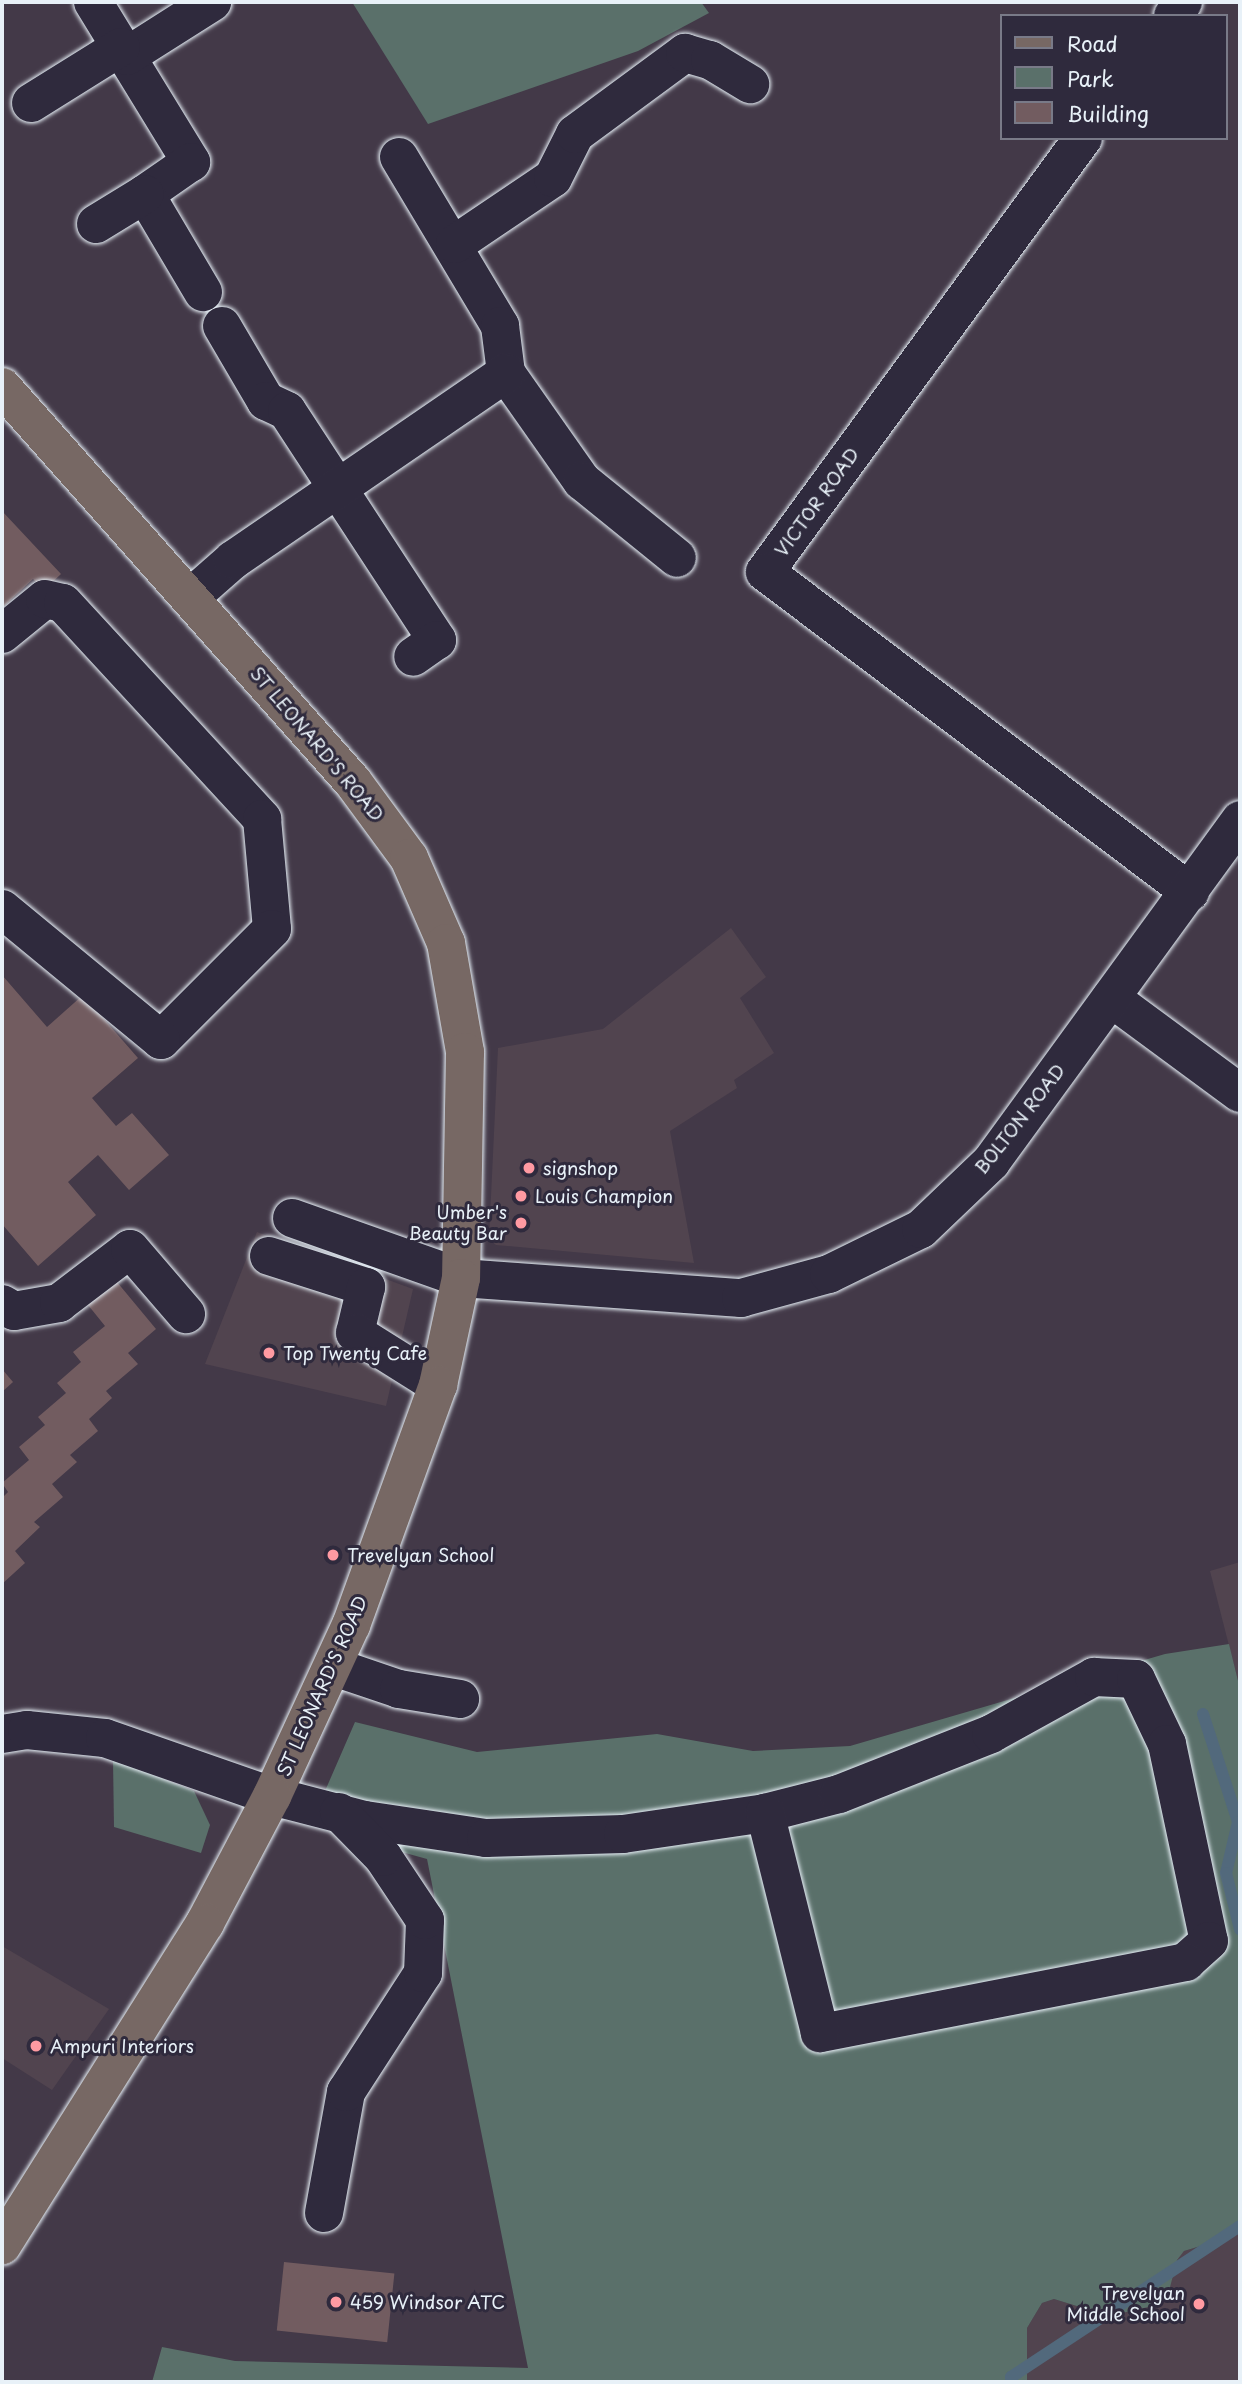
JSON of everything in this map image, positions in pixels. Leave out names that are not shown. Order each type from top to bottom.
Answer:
[{"type":"main road","name":"ST LEONARD'S ROAD","points":[[2,387],[353,782],[409,858],[446,943],[465,1052],[461,1278],[438,1385],[334,1667],[272,1796],[205,1923],[2,2245]]},
{"type":"street","points":[[93,2],[191,162],[96,224]]},
{"type":"street","points":[[31,103],[212,2]]},
{"type":"street","points":[[455,244],[553,178],[575,134],[685,53],[710,60],[750,84]]},
{"type":"street","name":"VICTOR ROAD","points":[[1082,140],[765,572],[1190,891]]},
{"type":"street","points":[[399,157],[455,244],[500,326],[506,373],[582,481],[677,558]]},
{"type":"street","points":[[145,194],[203,292]]},
{"type":"street","points":[[222,326],[266,401],[287,411],[437,640],[414,657]]},
{"type":"street","points":[[191,597],[233,560],[506,373]]},
{"type":"street","points":[[2,635],[45,599],[63,603],[262,818],[272,929],[161,1040],[2,909]]},
{"type":"street","name":"BOLTON ROAD","points":[[292,1218],[461,1278],[741,1298],[829,1274],[921,1229],[991,1162],[1240,820]]},
{"type":"street","points":[[1111,998],[1240,1093]]},
{"type":"street","points":[[2,1304],[14,1311],[59,1303],[130,1249],[187,1314]]},
{"type":"street","points":[[269,1256],[366,1287],[355,1333],[438,1385]]},
{"type":"street","points":[[334,1667],[399,1689],[460,1699]]},
{"type":"street","points":[[2,1734],[27,1730],[105,1738],[272,1796],[336,1809],[365,1819],[486,1838],[623,1834],[765,1813],[839,1794],[991,1734],[1094,1677],[1136,1679],[1167,1744],[1209,1941],[1186,1962],[820,2033],[765,1813]]},
{"type":"street","points":[[324,2213],[346,2092],[423,1973],[425,1920],[383,1857],[336,1809]]},
{"type":"shaded area","points":[[731,928],[766,977],[740,998],[774,1053],[734,1080],[737,1088],[670,1131],[694,1263],[496,1245],[489,1239],[498,1048],[603,1029]]},
{"type":"shaded area","points":[[257,1232],[413,1289],[386,1406],[205,1364]]},
{"type":"shaded area","points":[[1240,1562],[1240,1689],[1210,1571]]},
{"type":"shaded area","points":[[2,1946],[109,2009],[52,2090],[2,2058]]},
{"type":"shaded area","name":"Trevelyan Middle School","points":[[1240,2225],[1240,2382],[1027,2382],[1027,2328],[1042,2303],[1054,2299],[1109,2316],[1184,2251],[1214,2242]]},
{"type":"green space","points":[[352,2],[701,2],[709,13],[638,51],[428,124]]},
{"type":"green space","points":[[1229,1644],[1240,1689],[1240,2225],[1214,2242],[1184,2251],[1177,2260],[1168,2295],[1157,2305],[1109,2316],[1054,2299],[1042,2303],[1027,2328],[1027,2382],[152,2382],[162,2347],[235,2361],[528,2368],[427,1859],[380,1846],[315,1814],[355,1722],[477,1752],[657,1734],[753,1751],[850,1746],[1165,1654]]},
{"type":"green space","points":[[113,1759],[194,1791],[210,1825],[201,1853],[114,1827]]},
{"type":"building","points":[[2,511],[61,574],[44,590],[33,579],[2,608]]},
{"type":"building","points":[[2,975],[47,1027],[83,995],[138,1058],[92,1098],[116,1126],[132,1113],[169,1155],[129,1190],[98,1155],[68,1182],[96,1215],[38,1266],[2,1224]]},
{"type":"building","points":[[112,1276],[156,1329],[128,1353],[138,1364],[106,1391],[112,1398],[89,1419],[98,1431],[70,1455],[77,1462],[52,1484],[63,1497],[34,1522],[40,1527],[15,1551],[25,1563],[2,1584],[2,1498],[8,1492],[2,1483],[29,1460],[19,1447],[45,1425],[38,1417],[66,1393],[57,1383],[81,1362],[73,1352],[105,1326],[84,1300]]},
{"type":"building","points":[[2,1369],[13,1382],[2,1392]]},
{"type":"building","name":"459 Windsor ATC","points":[[284,2262],[394,2274],[387,2342],[277,2331]]},
{"type":"waterway","points":[[1203,1714],[1238,1822],[1226,1873],[1240,1929]]},
{"type":"waterway","points":[[1012,2382],[1011,2377],[1240,2226]]},
{"type":"place","name":"signshop","points":[[529,1168]]},
{"type":"place","name":"Louis Champion","points":[[521,1196]]},
{"type":"place","name":"Umber's Beauty Bar","points":[[521,1223]]},
{"type":"place","name":"Top Twenty Cafe","points":[[269,1353]]},
{"type":"place","name":"Trevelyan School","points":[[333,1555]]},
{"type":"place","name":"Ampuri Interiors","points":[[36,2046]]},
{"type":"place","name":"459 Windsor ATC","points":[[336,2302]]},
{"type":"place","name":"Trevelyan Middle School","points":[[1199,2304]]}]
